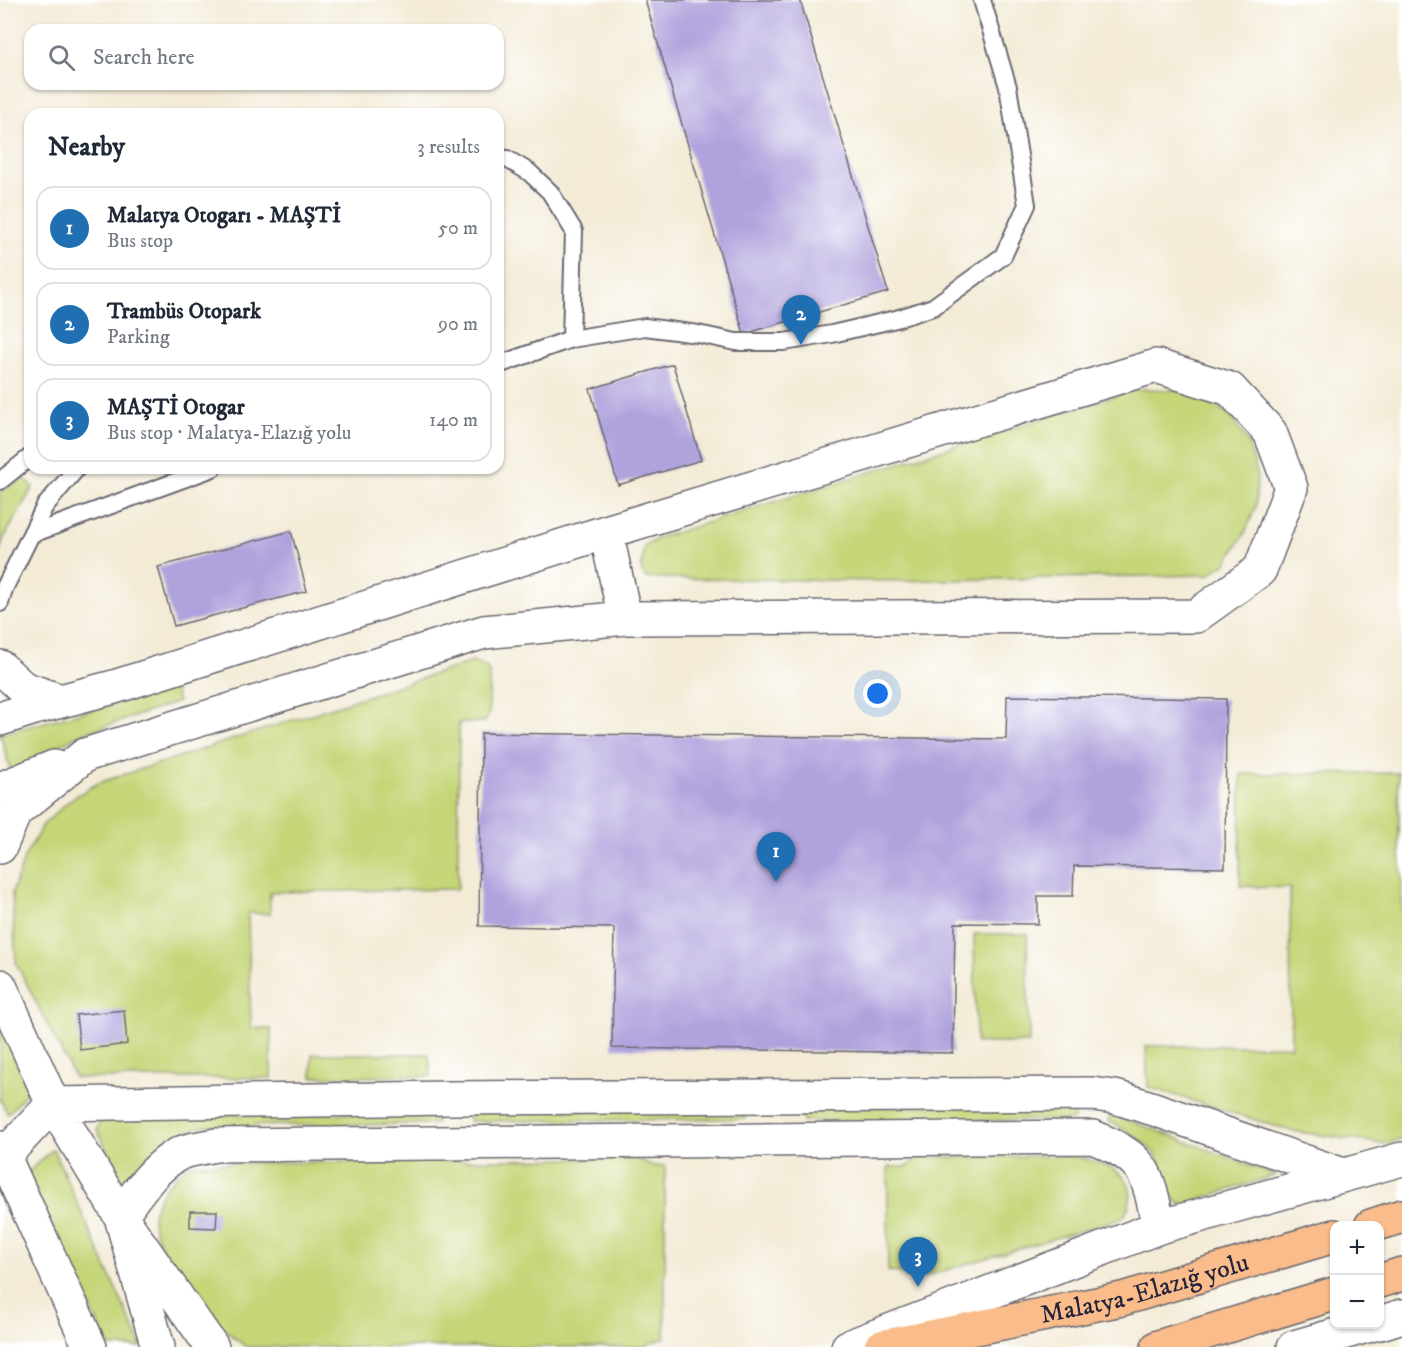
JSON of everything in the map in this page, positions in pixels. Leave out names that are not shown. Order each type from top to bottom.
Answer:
[{"type":"highway","points":[[1384,1222],[1402,1216]]},
{"type":"highway","name":"Malatya-Elazığ yolu","points":[[880,1347],[1122,1299],[1330,1237]]},
{"type":"highway","points":[[1384,1280],[1402,1274]]},
{"type":"highway","points":[[1158,1347],[1330,1295]]},
{"type":"street","points":[[0,719],[61,700],[114,687],[606,532],[1156,366],[1230,389],[1270,432],[1292,488],[1260,570],[1196,616],[625,618],[484,632],[85,755],[0,789]]},
{"type":"street","points":[[606,532],[625,618]]},
{"type":"street","points":[[0,667],[23,688],[61,700]]},
{"type":"street","points":[[0,847],[15,812],[85,755]]},
{"type":"street","points":[[0,986],[53,1104],[121,1217],[212,1347]]},
{"type":"street","points":[[1092,1094],[1093,1137]]},
{"type":"street","points":[[90,1347],[2,1152],[53,1104],[452,1098],[1092,1094],[1115,1097],[1154,1109],[1343,1175]]},
{"type":"street","points":[[452,1098],[453,1143]]},
{"type":"street","points":[[158,1347],[121,1217],[132,1198],[154,1174],[182,1153],[216,1145],[1093,1137],[1119,1147],[1138,1162],[1149,1182],[1159,1227]]},
{"type":"street","points":[[848,1347],[1159,1227],[1402,1159]]},
{"type":"street","points":[[1384,1322],[1402,1316]]},
{"type":"street","points":[[1294,1347],[1357,1329]]},
{"type":"lane","points":[[504,363],[571,339],[645,327],[736,342],[784,342],[832,334],[896,319],[933,307],[1003,256],[1027,206],[1008,87],[982,0]]},
{"type":"lane","points":[[504,159],[529,172],[550,192],[574,231],[571,339]]},
{"type":"lane","points":[[0,482],[24,462]]},
{"type":"lane","points":[[0,603],[4,589],[45,506],[72,474]]},
{"type":"lane","points":[[32,534],[197,474]]},
{"type":"green space","points":[[1137,389],[1179,390],[1206,401],[1230,415],[1248,442],[1257,473],[1256,506],[1245,533],[1226,563],[1208,575],[891,581],[646,578],[641,570],[644,547],[658,538]]},
{"type":"green space","points":[[25,478],[33,487],[3,540],[0,551],[0,492]]},
{"type":"green space","points":[[472,662],[482,664],[489,672],[489,713],[485,722],[459,723],[458,889],[270,892],[270,914],[248,913],[251,1028],[271,1029],[271,1078],[75,1078],[16,963],[12,893],[25,856],[43,825],[71,799],[98,783]]},
{"type":"green space","points":[[174,688],[178,702],[76,736],[41,755],[13,778],[0,734]]},
{"type":"green space","points":[[1398,773],[1402,876],[1402,1139],[1387,1144],[1291,1131],[1148,1087],[1146,1046],[1291,1046],[1290,888],[1240,886],[1241,774]]},
{"type":"green space","points":[[974,934],[1027,934],[1029,1043],[976,1043]]},
{"type":"green space","points":[[0,1026],[32,1087],[8,1114],[0,1099]]},
{"type":"green space","points":[[312,1054],[429,1054],[431,1076],[312,1077]]},
{"type":"green space","points":[[1074,1105],[1074,1120],[803,1121],[802,1107]]},
{"type":"green space","points":[[744,1109],[745,1119],[469,1121],[468,1110]]},
{"type":"green space","points":[[436,1113],[436,1124],[203,1126],[176,1136],[157,1148],[141,1164],[124,1187],[97,1129],[100,1120],[107,1115]]},
{"type":"green space","points":[[1112,1114],[1276,1175],[1182,1205],[1172,1196],[1157,1157],[1141,1141],[1108,1121]]},
{"type":"green space","points":[[53,1149],[142,1347],[109,1347],[27,1173]]},
{"type":"green space","points":[[1068,1156],[1108,1166],[1126,1180],[1130,1190],[1130,1203],[1123,1218],[916,1279],[888,1271],[888,1167],[907,1167],[918,1157]]},
{"type":"green space","points":[[636,1158],[653,1166],[665,1166],[665,1338],[648,1344],[646,1347],[246,1347],[221,1326],[190,1290],[168,1259],[154,1229],[153,1217],[157,1201],[188,1164]]},
{"type":"building","points":[[645,0],[800,0],[888,292],[744,334]]},
{"type":"building","points":[[673,364],[701,460],[618,485],[590,389]]},
{"type":"building","points":[[291,531],[307,591],[174,626],[158,567]]},
{"type":"building","points":[[1007,696],[1226,699],[1225,868],[1074,866],[1073,896],[1038,896],[1038,924],[955,923],[953,1053],[612,1048],[614,928],[479,926],[481,733],[1006,739]]},
{"type":"building","points":[[124,1010],[127,1044],[80,1050],[76,1015]]},
{"type":"building","points":[[190,1211],[217,1211],[216,1228],[190,1227]]},
{"type":"place","name":"Trambüs Otopark","points":[[801,345]]},
{"type":"place","name":"Malatya Otogarı - MAŞTİ","points":[[776,882]]},
{"type":"place","name":"MAŞTİ Otogar","points":[[918,1287]]}]
